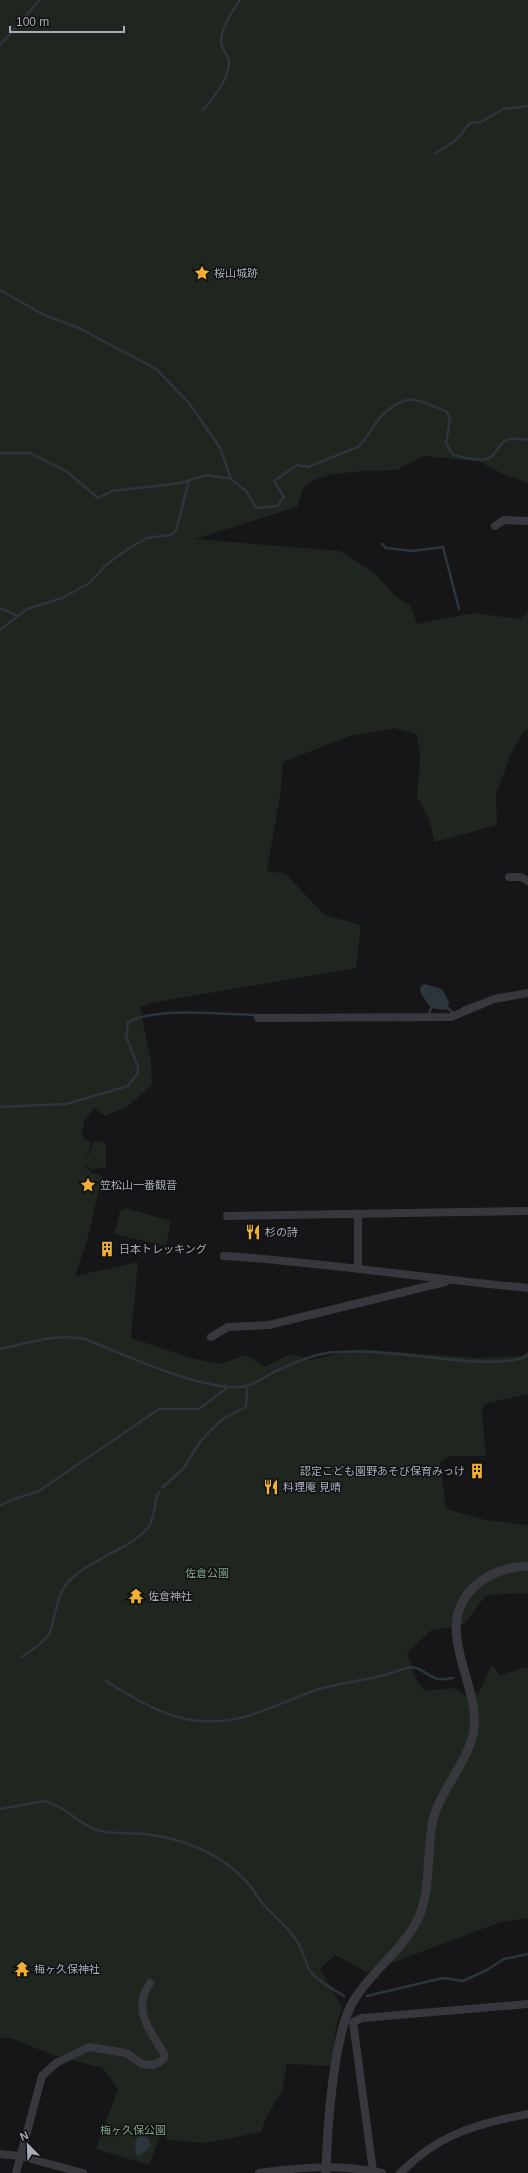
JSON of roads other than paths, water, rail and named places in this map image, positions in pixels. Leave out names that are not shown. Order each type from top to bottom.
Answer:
[{"type":"street","points":[[495,526],[504,520],[528,521]]},
{"type":"street","points":[[509,877],[521,877],[528,881]]},
{"type":"street","points":[[258,1018],[451,1017],[494,999],[528,993]]},
{"type":"street","points":[[227,1216],[528,1211]]},
{"type":"street","points":[[358,1215],[358,1268]]},
{"type":"street","points":[[224,1256],[358,1268],[450,1281],[528,1288]]},
{"type":"street","points":[[211,1337],[228,1327],[270,1325],[450,1281]]},
{"type":"street","points":[[326,2170],[332,2096],[340,2043],[348,2010],[361,1990],[404,1941],[416,1922],[424,1896],[428,1849],[435,1815],[464,1759],[472,1739],[475,1718],[473,1703],[456,1633],[458,1617],[463,1601],[477,1583],[490,1574],[506,1569],[528,1566]]},
{"type":"street","points":[[16,2173],[42,2076],[56,2063],[89,2047],[126,2053],[142,2064],[152,2065],[160,2062],[164,2058],[164,2052],[146,2026],[142,2012],[146,1989],[150,1982]]},
{"type":"street","points":[[368,2171],[352,2022],[362,2018],[528,2004]]},
{"type":"street","points":[[400,2173],[429,2149],[467,2130],[490,2122],[528,2114]]},
{"type":"street","points":[[0,2154],[20,2156],[83,2173]]},
{"type":"street","points":[[259,2173],[301,2167],[382,2173]]},
{"type":"waterway","points":[[0,45],[40,0]]},
{"type":"waterway","points":[[203,110],[216,94],[227,74],[229,61],[221,44],[221,36],[228,20],[240,0]]},
{"type":"waterway","points":[[436,153],[456,140],[470,123],[481,122],[503,109],[528,106]]},
{"type":"waterway","points":[[0,290],[44,315],[79,328],[156,369],[189,403],[220,448],[231,479]]},
{"type":"waterway","points":[[0,453],[30,453],[66,471],[98,498],[112,491],[181,483],[207,475],[231,479],[247,492],[256,508],[277,506],[284,497],[274,481],[297,465],[308,467],[358,447],[364,441],[381,416],[405,401],[419,401],[447,412],[450,420],[446,443],[453,455],[483,460],[492,456],[502,443],[508,439],[516,438],[528,440]]},
{"type":"waterway","points":[[0,630],[27,609],[62,598],[88,584],[107,564],[131,547],[147,538],[170,535],[176,531],[189,480]]},
{"type":"waterway","points":[[382,544],[386,548],[412,551],[443,547],[459,609]]},
{"type":"waterway","points":[[0,608],[18,616]]},
{"type":"waterway","points":[[463,1008],[479,1002]]},
{"type":"waterway","points":[[429,1014],[431,1008]]},
{"type":"waterway","points":[[448,1008],[452,1012]]},
{"type":"waterway","points":[[0,1107],[66,1104],[128,1086],[138,1073],[138,1067],[126,1036],[128,1022],[141,1017],[156,1014],[191,1012],[257,1015]]},
{"type":"waterway","points":[[0,1349],[53,1338],[74,1337],[85,1339],[175,1375],[229,1387],[243,1387],[249,1385],[291,1364],[331,1352],[375,1352],[484,1362],[517,1359],[528,1355]]},
{"type":"waterway","points":[[0,1506],[11,1500],[39,1491],[159,1409],[199,1409],[228,1387]]},
{"type":"waterway","points":[[162,1488],[183,1469],[200,1442],[212,1429],[224,1418],[246,1407],[247,1387]]},
{"type":"waterway","points":[[22,1657],[39,1645],[48,1636],[52,1627],[60,1594],[71,1579],[92,1564],[137,1538],[147,1529],[152,1520],[159,1492]]},
{"type":"waterway","points":[[106,1681],[157,1710],[174,1716],[210,1722],[230,1720],[251,1715],[313,1691],[338,1684],[381,1676],[411,1667],[419,1669],[434,1678],[453,1678]]},
{"type":"waterway","points":[[0,1809],[44,1801],[58,1806],[84,1824],[97,1830],[158,1836],[185,1843],[210,1854],[233,1869],[246,1881],[263,1904],[291,1932],[300,1946],[308,1968],[313,1975],[344,1996]]},
{"type":"waterway","points":[[367,1996],[443,1978],[463,1981],[487,1970],[504,1959],[528,1954]]},
{"type":"place","name":"桜山城跡","points":[[202,273]]},
{"type":"place","name":"笠松山一番観音","points":[[88,1185]]},
{"type":"place","name":"杉の詩","points":[[253,1232]]},
{"type":"place","name":"日本トレッキング","points":[[107,1249]]},
{"type":"place","name":"認定こども園野あそび保育みっけ","points":[[477,1471]]},
{"type":"place","name":"料理庵 見晴","points":[[271,1487]]},
{"type":"place","name":"佐倉神社","points":[[136,1596]]},
{"type":"place","name":"梅ヶ久保神社","points":[[22,1969]]},
{"type":"park label","name":"佐倉公園","points":[[207,1573]]},
{"type":"park label","name":"梅ヶ久保公園","points":[[133,2130]]}]
